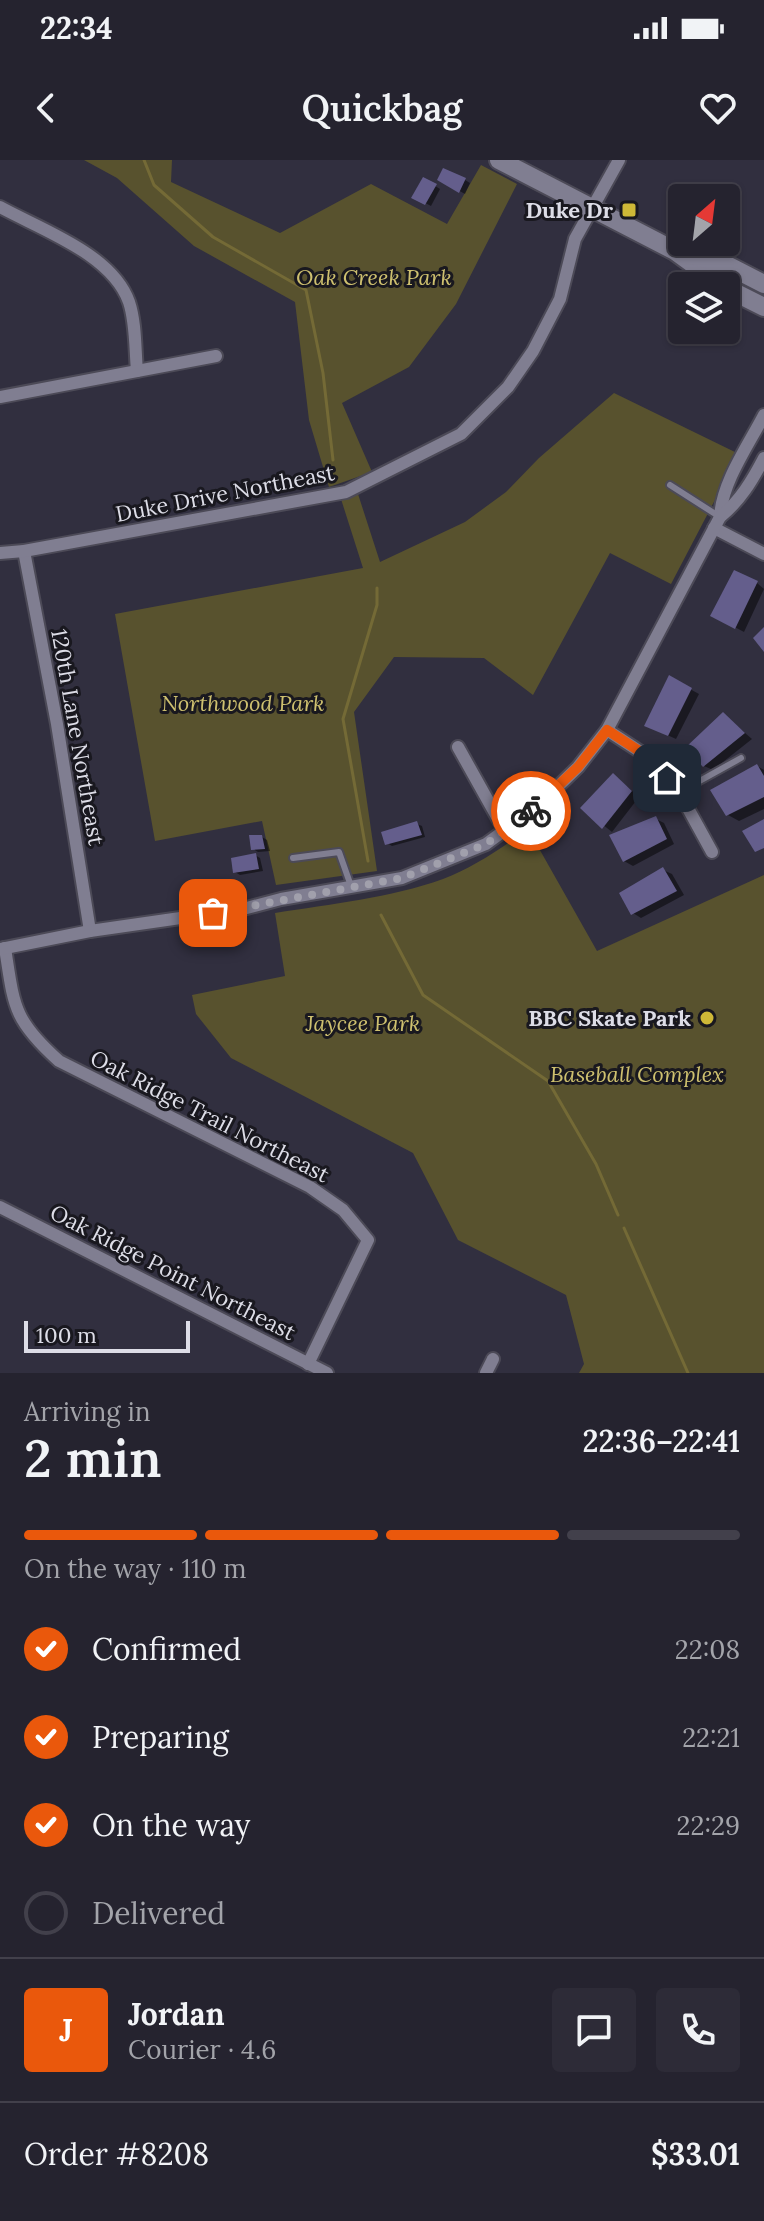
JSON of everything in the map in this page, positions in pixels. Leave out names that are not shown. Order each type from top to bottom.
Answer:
[{"type":"street","points":[[499,160],[668,247]]},
{"type":"street","name":"Duke Drive Northeast","points":[[0,553],[346,492],[461,434],[508,387],[533,351],[560,299],[575,239],[590,207],[619,160]]},
{"type":"street","points":[[0,207],[102,263],[116,278],[129,302],[137,371]]},
{"type":"street","points":[[682,256],[704,272]]},
{"type":"street","points":[[695,256],[723,263],[764,284]]},
{"type":"street","points":[[740,295],[764,307]]},
{"type":"street","points":[[0,397],[216,356]]},
{"type":"street","points":[[3,948],[90,931],[243,909],[402,878],[486,844],[505,831],[539,805],[574,771],[607,730],[717,522],[734,473],[764,415]]},
{"type":"street","points":[[717,522],[752,482],[764,458]]},
{"type":"street","points":[[717,522],[764,554]]},
{"type":"street","name":"120th Lane Northeast","points":[[24,551],[57,724],[90,931]]},
{"type":"street","points":[[607,730],[656,762],[712,852]]},
{"type":"street","points":[[458,747],[505,831]]},
{"type":"street","name":"Oak Ridge Trail Northeast","points":[[3,948],[14,1004],[35,1040],[59,1061],[310,1187],[343,1210],[368,1240],[308,1364]]},
{"type":"street","name":"Oak Ridge Point Northeast","points":[[0,1207],[327,1373]]},
{"type":"street","points":[[486,1373],[493,1359]]},
{"type":"lane","points":[[670,485],[717,522]]},
{"type":"lane","points":[[678,793],[741,758]]},
{"type":"lane","points":[[293,858],[339,852],[351,886]]},
{"type":"green space","name":"Oak Creek Park","points":[[84,160],[172,160],[171,182],[280,233],[371,184],[447,224],[481,165],[517,184],[456,304],[409,367],[342,403],[372,472],[329,487],[309,420],[295,302],[194,246],[117,178]]},
{"type":"green space","name":"Northwood Park","points":[[614,393],[739,454],[671,584],[610,553],[533,695],[484,658],[394,657],[354,712],[377,871],[276,885],[262,821],[155,841],[115,614],[363,568],[341,499],[358,494],[380,562],[465,522],[506,492],[539,458]]},
{"type":"green space","name":"Baseball Complex","points":[[528,829],[597,951],[764,875],[764,1373],[579,1373],[584,1364],[566,1295],[458,1240],[413,1153],[231,1058],[196,1014],[192,995],[285,976],[275,913],[423,886],[476,863]]},
{"type":"building","points":[[443,168],[466,178],[459,193],[437,180]]},
{"type":"building","points":[[423,177],[437,184],[425,205],[411,198]]},
{"type":"building","points":[[734,570],[758,581],[735,629],[710,616]]},
{"type":"building","points":[[764,627],[764,652],[753,638]]},
{"type":"building","points":[[669,675],[692,688],[668,736],[644,726]]},
{"type":"building","points":[[723,712],[745,733],[703,767],[685,748]]},
{"type":"building","points":[[757,764],[764,776],[764,797],[726,816],[710,790]]},
{"type":"building","points":[[613,773],[632,791],[602,829],[580,808]]},
{"type":"building","points":[[656,816],[667,839],[623,862],[609,835]]},
{"type":"building","points":[[764,819],[764,848],[755,852],[742,831]]},
{"type":"building","points":[[417,821],[422,835],[385,845],[381,832]]},
{"type":"building","points":[[249,835],[262,835],[265,849],[251,850]]},
{"type":"building","points":[[256,853],[259,869],[233,873],[231,858]]},
{"type":"building","points":[[663,867],[677,891],[631,915],[619,893]]},
{"type":"waterway","points":[[144,160],[154,185],[213,237],[306,290],[323,373],[333,460]]},
{"type":"waterway","points":[[368,861],[343,719],[377,605],[377,588]]},
{"type":"waterway","points":[[381,915],[423,995],[548,1081],[596,1164],[618,1215]]},
{"type":"waterway","points":[[624,1228],[688,1373]]},
{"type":"way so far","points":[[213,913],[402,878],[486,844],[531,811]]},
{"type":"place","name":"Duke Dr","points":[[629,210]]},
{"type":"place","name":"BBC Skate Park","points":[[707,1018]]},
{"type":"route","points":[[531,811],[578,767],[607,730],[656,762],[667,778]]},
{"type":"park label","name":"Jaycee Park","points":[[363,1023]]}]
